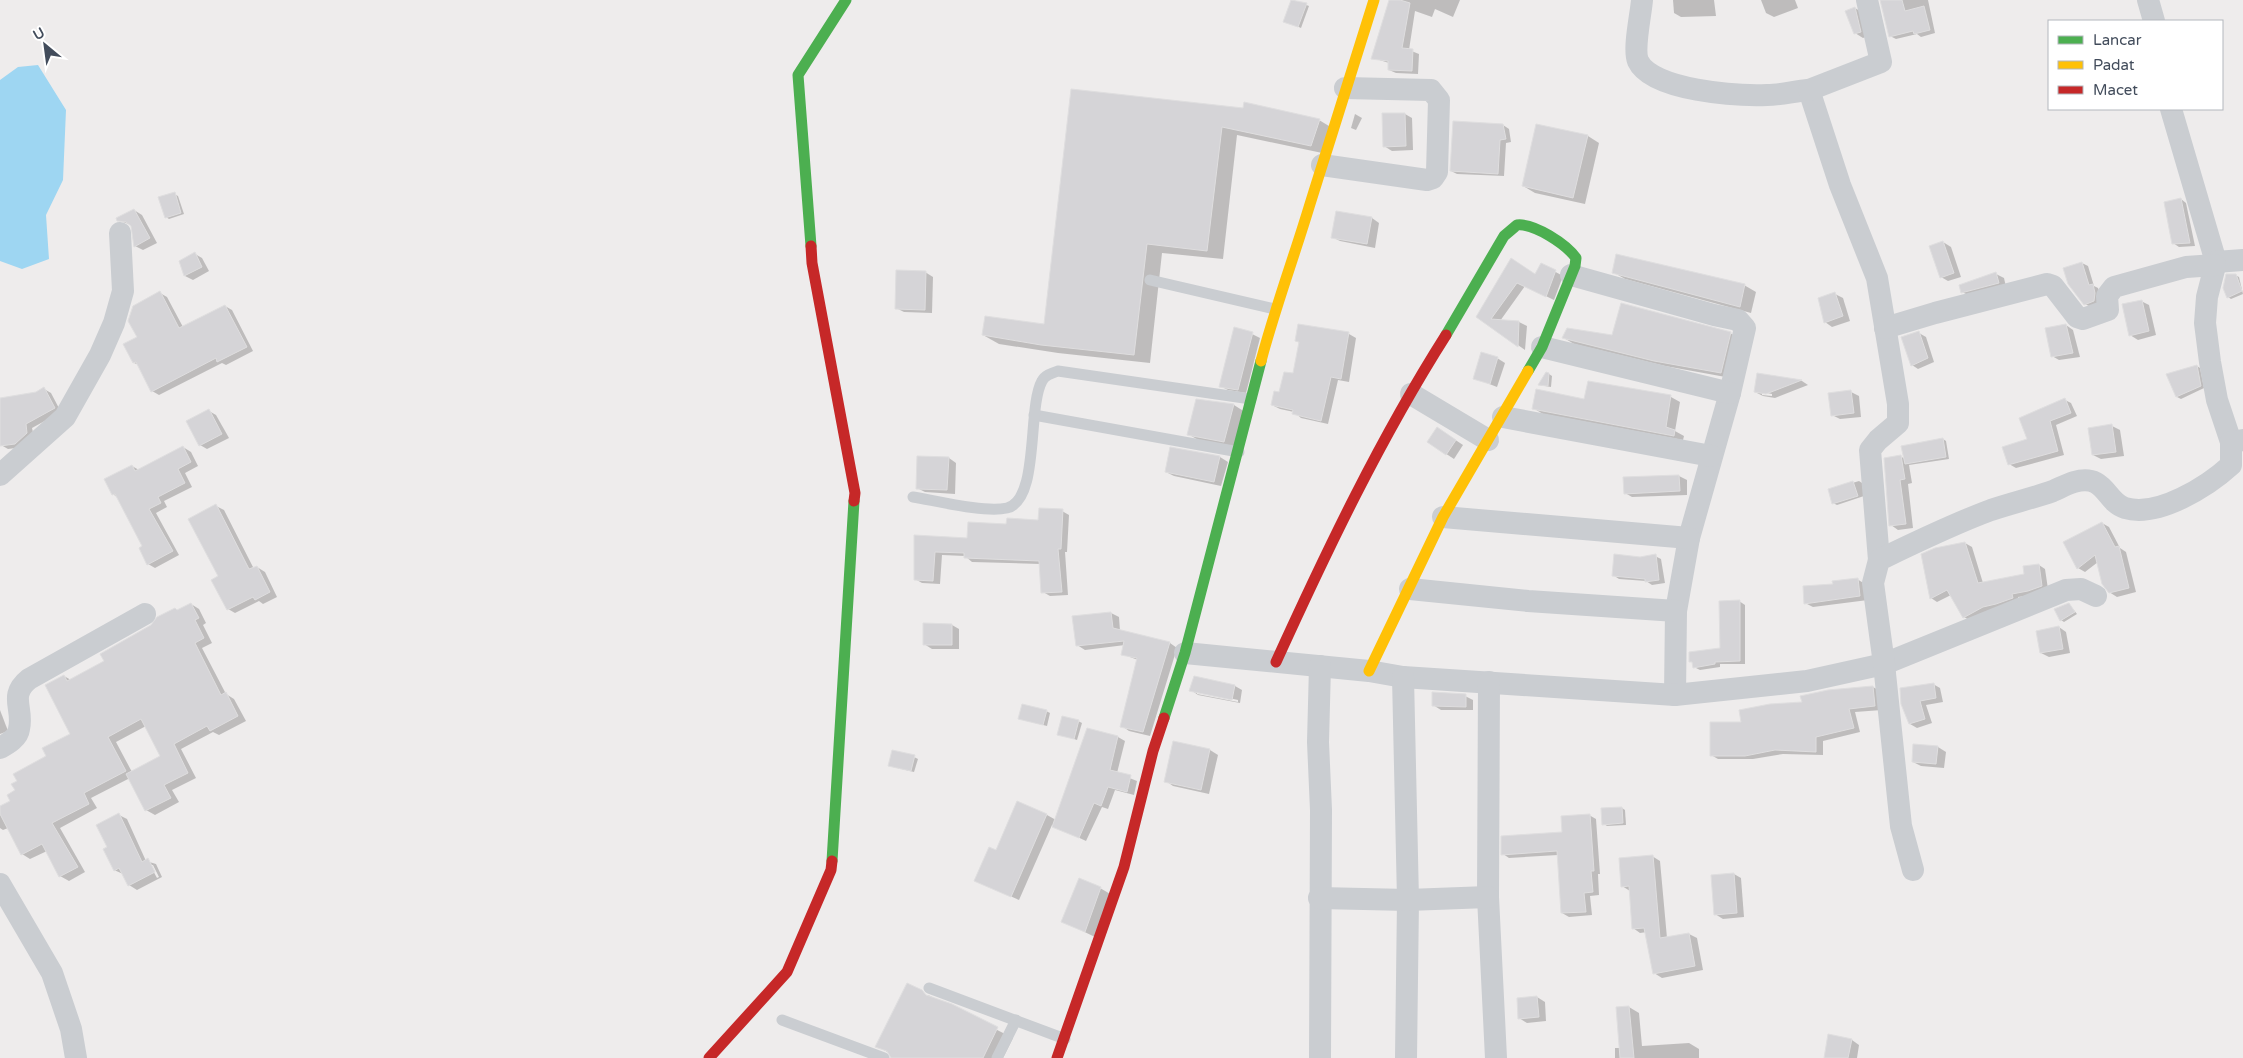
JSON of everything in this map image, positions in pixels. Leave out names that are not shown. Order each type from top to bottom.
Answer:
[{"type":"street","points":[[709,1058],[787,972],[831,870],[854,493],[812,263],[798,75],[846,0]]},
{"type":"street","points":[[1057,1058],[1124,867],[1153,751],[1186,653],[1275,309],[1310,206],[1345,88],[1374,0]]},
{"type":"street","points":[[1642,0],[1637,57],[1643,69],[1648,73],[1670,83],[1703,91],[1767,95],[1809,90],[1881,62],[1868,0]]},
{"type":"street","points":[[2148,0],[2154,20]]},
{"type":"street","points":[[1322,165],[1427,180],[1433,178],[1437,172],[1439,100],[1431,90],[1345,88]]},
{"type":"street","points":[[1809,90],[1850,213],[1877,278],[1898,404],[1898,423],[1878,440],[1870,450],[1880,560],[1873,583],[1884,664],[1901,826],[1913,870]]},
{"type":"street","points":[[1880,560],[1991,510],[2075,482],[2091,481],[2101,485],[2123,508],[2135,510],[2180,500],[2202,488],[2230,464],[2237,441],[2217,400],[2205,323],[2207,297],[2216,263],[2172,110]]},
{"type":"street","points":[[1276,662],[1325,554],[1411,394],[1467,302],[1499,243],[1511,228],[1524,224],[1567,248],[1576,258],[1571,275],[1542,347],[1503,417],[1443,517],[1369,671]]},
{"type":"street","points":[[0,475],[65,417],[100,354],[114,323],[123,291],[120,233]]},
{"type":"street","points":[[1885,328],[2047,284],[2053,286],[2077,318],[2083,319],[2108,310],[2107,296],[2114,287],[2186,267],[2243,260]]},
{"type":"street","points":[[1571,275],[1741,321],[1745,332],[1730,393],[1689,538],[1676,612],[1675,695]]},
{"type":"street","points":[[1542,347],[1730,393]]},
{"type":"street","points":[[1411,394],[1488,440]]},
{"type":"street","points":[[1503,417],[1711,456]]},
{"type":"street","points":[[1443,517],[1689,538]]},
{"type":"street","points":[[1410,589],[1528,601],[1676,612]]},
{"type":"street","points":[[1186,653],[1369,671],[1403,677],[1675,695],[1808,681],[1884,664],[2066,590],[2081,589],[2096,596]]},
{"type":"street","points":[[0,748],[11,740],[19,730],[17,696],[20,686],[29,679],[145,614]]},
{"type":"street","points":[[1320,666],[1318,742],[1321,810],[1319,898],[1320,1058]]},
{"type":"street","points":[[1403,677],[1408,900],[1406,1058]]},
{"type":"street","points":[[1489,682],[1488,897],[1496,1058]]},
{"type":"street","points":[[0,884],[52,973],[72,1029],[76,1058]]},
{"type":"street","points":[[1319,898],[1408,900],[1488,897]]},
{"type":"lane","points":[[1150,280],[1275,309]]},
{"type":"lane","points":[[913,497],[992,509],[1008,508],[1018,503],[1027,481],[1034,415],[1042,381],[1046,376],[1058,371],[1251,399]]},
{"type":"lane","points":[[1034,415],[1239,452]]},
{"type":"lane","points":[[929,988],[1065,1039]]},
{"type":"lane","points":[[782,1020],[884,1058]]},
{"type":"lane","points":[[997,1058],[1016,1020]]},
{"type":"water","points":[[38,65],[66,110],[63,180],[46,215],[49,259],[22,269],[0,261],[0,80],[18,67]]},
{"type":"building","points":[[1291,0],[1307,3],[1298,27],[1283,22]]},
{"type":"building","points":[[1389,0],[1400,0],[1410,3],[1402,48],[1413,49],[1412,71],[1388,70],[1388,61],[1371,59]]},
{"type":"building","points":[[1880,0],[1902,0],[1905,11],[1924,6],[1930,30],[1914,34],[1913,31],[1889,37]]},
{"type":"building","points":[[1855,7],[1861,32],[1854,34],[1845,11]]},
{"type":"building","points":[[1071,89],[1243,108],[1244,102],[1320,119],[1311,146],[1222,127],[1207,251],[1147,244],[1134,355],[1041,345],[982,335],[985,316],[1044,324]]},
{"type":"building","points":[[1382,113],[1405,113],[1406,146],[1383,147]]},
{"type":"building","points":[[1453,121],[1503,124],[1506,139],[1500,140],[1498,174],[1450,171]]},
{"type":"building","points":[[1536,124],[1588,135],[1573,198],[1522,186]]},
{"type":"building","points":[[175,192],[181,213],[165,218],[158,197]]},
{"type":"building","points":[[2181,198],[2190,243],[2172,244],[2164,202]]},
{"type":"building","points":[[134,209],[150,238],[134,247],[131,226],[126,222],[117,221],[116,218]]},
{"type":"building","points":[[1336,211],[1372,217],[1367,244],[1331,238]]},
{"type":"building","points":[[1943,241],[1954,273],[1940,278],[1929,246]]},
{"type":"building","points":[[195,252],[202,267],[184,276],[179,261]]},
{"type":"building","points":[[1616,254],[1745,284],[1740,307],[1612,273]]},
{"type":"building","points":[[1511,258],[1535,274],[1541,263],[1556,270],[1546,297],[1517,283],[1491,319],[1519,321],[1518,347],[1476,317]]},
{"type":"building","points":[[2082,262],[2089,285],[2093,284],[2095,293],[2094,301],[2084,305],[2068,284],[2063,268]]},
{"type":"building","points":[[896,270],[926,271],[925,310],[895,309]]},
{"type":"building","points":[[1996,272],[1999,283],[1961,293],[1959,285]]},
{"type":"building","points":[[2226,274],[2236,274],[2242,291],[2227,298],[2223,288]]},
{"type":"building","points":[[160,291],[179,328],[225,305],[247,347],[217,362],[216,358],[151,392],[136,362],[133,363],[123,344],[137,337],[128,321],[133,306]]},
{"type":"building","points":[[1835,292],[1843,316],[1824,323],[1818,298]]},
{"type":"building","points":[[2142,300],[2149,331],[2129,336],[2122,304]]},
{"type":"building","points":[[1621,303],[1731,332],[1721,373],[1654,361],[1562,338],[1567,328],[1612,335]]},
{"type":"building","points":[[1298,324],[1349,332],[1341,379],[1331,377],[1321,421],[1292,414],[1293,410],[1271,405],[1274,391],[1279,392],[1284,372],[1293,373],[1299,342],[1295,341]]},
{"type":"building","points":[[2066,324],[2073,353],[2051,357],[2045,328]]},
{"type":"building","points":[[1234,327],[1253,332],[1238,390],[1219,387]]},
{"type":"building","points":[[1919,331],[1928,358],[1911,366],[1901,337]]},
{"type":"building","points":[[1481,352],[1498,357],[1490,384],[1473,379]]},
{"type":"building","points":[[2197,365],[2201,386],[2176,397],[2166,374]]},
{"type":"building","points":[[1546,372],[1549,373],[1548,386],[1538,385]]},
{"type":"building","points":[[1757,373],[1802,380],[1766,394],[1754,392]]},
{"type":"building","points":[[1588,381],[1671,395],[1666,427],[1675,430],[1674,436],[1532,409],[1536,389],[1584,399]]},
{"type":"building","points":[[44,387],[55,408],[26,424],[27,433],[15,444],[0,446],[0,398],[36,392]]},
{"type":"building","points":[[1851,390],[1854,413],[1831,416],[1828,393]]},
{"type":"building","points":[[2065,398],[2071,413],[2050,421],[2058,451],[2008,465],[2002,447],[2027,439],[2019,418]]},
{"type":"building","points":[[1196,399],[1234,404],[1224,442],[1187,435]]},
{"type":"building","points":[[209,409],[222,434],[199,446],[186,421]]},
{"type":"building","points":[[2112,424],[2116,452],[2092,455],[2088,428]]},
{"type":"building","points":[[1437,427],[1456,440],[1446,455],[1427,442]]},
{"type":"building","points":[[1943,438],[1946,457],[1905,464],[1901,446]]},
{"type":"building","points":[[183,446],[191,462],[178,469],[185,483],[158,497],[161,503],[149,509],[173,551],[147,565],[139,548],[142,546],[115,494],[112,495],[104,479],[132,465],[135,471]]},
{"type":"building","points":[[1170,447],[1220,456],[1214,482],[1165,472]]},
{"type":"building","points":[[1901,455],[1905,479],[1900,480],[1906,524],[1889,526],[1884,458]]},
{"type":"building","points":[[917,456],[949,457],[947,490],[916,489]]},
{"type":"building","points":[[1679,475],[1680,491],[1624,494],[1623,477]]},
{"type":"building","points":[[1853,481],[1858,496],[1832,504],[1828,489]]},
{"type":"building","points":[[216,504],[249,569],[257,566],[270,592],[255,600],[253,597],[227,610],[211,580],[218,576],[188,519]]},
{"type":"building","points":[[1039,508],[1063,509],[1061,549],[1058,549],[1062,592],[1041,593],[1039,561],[964,558],[964,553],[935,552],[933,581],[914,580],[914,535],[967,538],[968,522],[1006,524],[1007,518],[1038,520]]},
{"type":"building","points":[[2102,522],[2115,547],[2119,546],[2129,588],[2109,593],[2102,584],[2095,555],[2077,569],[2063,542]]},
{"type":"building","points":[[1965,542],[1978,583],[2024,574],[2023,566],[2039,564],[2042,586],[2012,594],[2013,598],[1983,607],[1963,618],[1947,590],[1930,599],[1921,554],[1935,548]]},
{"type":"building","points":[[1614,554],[1640,557],[1656,554],[1659,580],[1645,582],[1645,579],[1612,576]]},
{"type":"building","points":[[1858,578],[1860,596],[1804,604],[1803,586],[1833,584],[1832,581]]},
{"type":"building","points":[[1740,600],[1740,661],[1715,662],[1715,664],[1693,668],[1692,662],[1689,662],[1689,652],[1720,648],[1719,601]]},
{"type":"building","points":[[191,603],[199,618],[195,620],[204,638],[195,643],[221,695],[226,692],[238,716],[210,731],[207,726],[174,744],[188,773],[164,785],[171,798],[145,811],[126,774],[160,756],[141,719],[108,737],[126,771],[84,793],[89,804],[52,823],[78,867],[59,877],[42,844],[21,855],[0,814],[0,806],[10,801],[7,795],[15,790],[11,784],[17,781],[13,774],[46,756],[42,748],[70,734],[45,685],[64,675],[67,681],[104,661],[100,654],[151,625],[157,617]]},
{"type":"building","points":[[2069,603],[2075,612],[2060,621],[2054,609]]},
{"type":"building","points":[[1111,612],[1113,628],[1170,642],[1143,732],[1120,727],[1137,658],[1121,655],[1124,641],[1076,646],[1072,616]]},
{"type":"building","points":[[923,623],[952,624],[952,645],[923,645]]},
{"type":"building","points":[[2059,626],[2063,649],[2040,653],[2036,631]]},
{"type":"building","points":[[1194,676],[1235,685],[1232,700],[1189,691]]},
{"type":"building","points":[[1934,683],[1936,698],[1920,701],[1925,719],[1909,724],[1901,704],[1900,688]]},
{"type":"building","points":[[1873,686],[1875,706],[1849,709],[1854,728],[1816,737],[1816,752],[1775,750],[1745,756],[1710,756],[1710,722],[1741,722],[1739,710],[1770,704],[1802,702],[1800,696],[1828,690]]},
{"type":"building","points":[[1432,692],[1466,694],[1466,707],[1432,706]]},
{"type":"building","points":[[1022,704],[1047,710],[1043,725],[1018,719]]},
{"type":"building","points":[[1062,716],[1079,720],[1074,739],[1057,735]]},
{"type":"building","points":[[1087,728],[1118,736],[1110,770],[1131,775],[1127,792],[1108,787],[1101,806],[1094,803],[1079,838],[1052,827]]},
{"type":"building","points":[[1173,741],[1210,749],[1201,790],[1164,782]]},
{"type":"building","points":[[1913,744],[1938,746],[1936,764],[1912,762]]},
{"type":"building","points":[[892,750],[915,755],[911,771],[888,766]]},
{"type":"building","points":[[1017,801],[1047,814],[1011,897],[974,881],[989,847],[996,850]]},
{"type":"building","points":[[1622,807],[1623,823],[1602,825],[1601,808]]},
{"type":"building","points":[[119,813],[142,862],[148,858],[155,872],[128,886],[119,868],[114,871],[103,849],[107,847],[96,825]]},
{"type":"building","points":[[1590,814],[1594,871],[1591,871],[1593,892],[1584,893],[1586,912],[1561,913],[1557,851],[1501,855],[1501,836],[1562,832],[1561,816]]},
{"type":"building","points":[[1653,855],[1660,938],[1689,933],[1695,966],[1653,974],[1644,928],[1632,929],[1629,886],[1621,887],[1619,858]]},
{"type":"building","points":[[1734,873],[1737,913],[1714,915],[1711,875]]},
{"type":"building","points":[[1079,878],[1101,887],[1085,932],[1061,922]]},
{"type":"building","points":[[907,983],[922,990],[926,995],[952,1004],[998,1027],[983,1058],[891,1058],[887,1051],[875,1047]]},
{"type":"building","points":[[1537,996],[1539,1017],[1518,1019],[1517,998]]},
{"type":"building","points":[[1629,1006],[1634,1058],[1620,1058],[1616,1007]]},
{"type":"building","points":[[1828,1034],[1852,1039],[1848,1058],[1824,1058]]},
{"type":"traffic: fast","points":[[811,246],[798,75],[846,0]]},
{"type":"traffic: fast","points":[[1446,335],[1504,236],[1517,225],[1532,227],[1557,241],[1576,258],[1575,266],[1542,347],[1528,371]]},
{"type":"traffic: fast","points":[[1164,718],[1185,653],[1261,361]]},
{"type":"traffic: fast","points":[[832,861],[854,501]]},
{"type":"traffic: slow","points":[[1261,361],[1374,0]]},
{"type":"traffic: slow","points":[[1369,671],[1443,517],[1528,371]]},
{"type":"traffic: jam","points":[[811,246],[812,263],[855,493],[854,501]]},
{"type":"traffic: jam","points":[[1276,662],[1355,496],[1399,414],[1446,335]]},
{"type":"traffic: jam","points":[[1057,1058],[1124,867],[1153,751],[1164,718]]},
{"type":"traffic: jam","points":[[709,1058],[787,972],[831,870],[832,861]]}]
